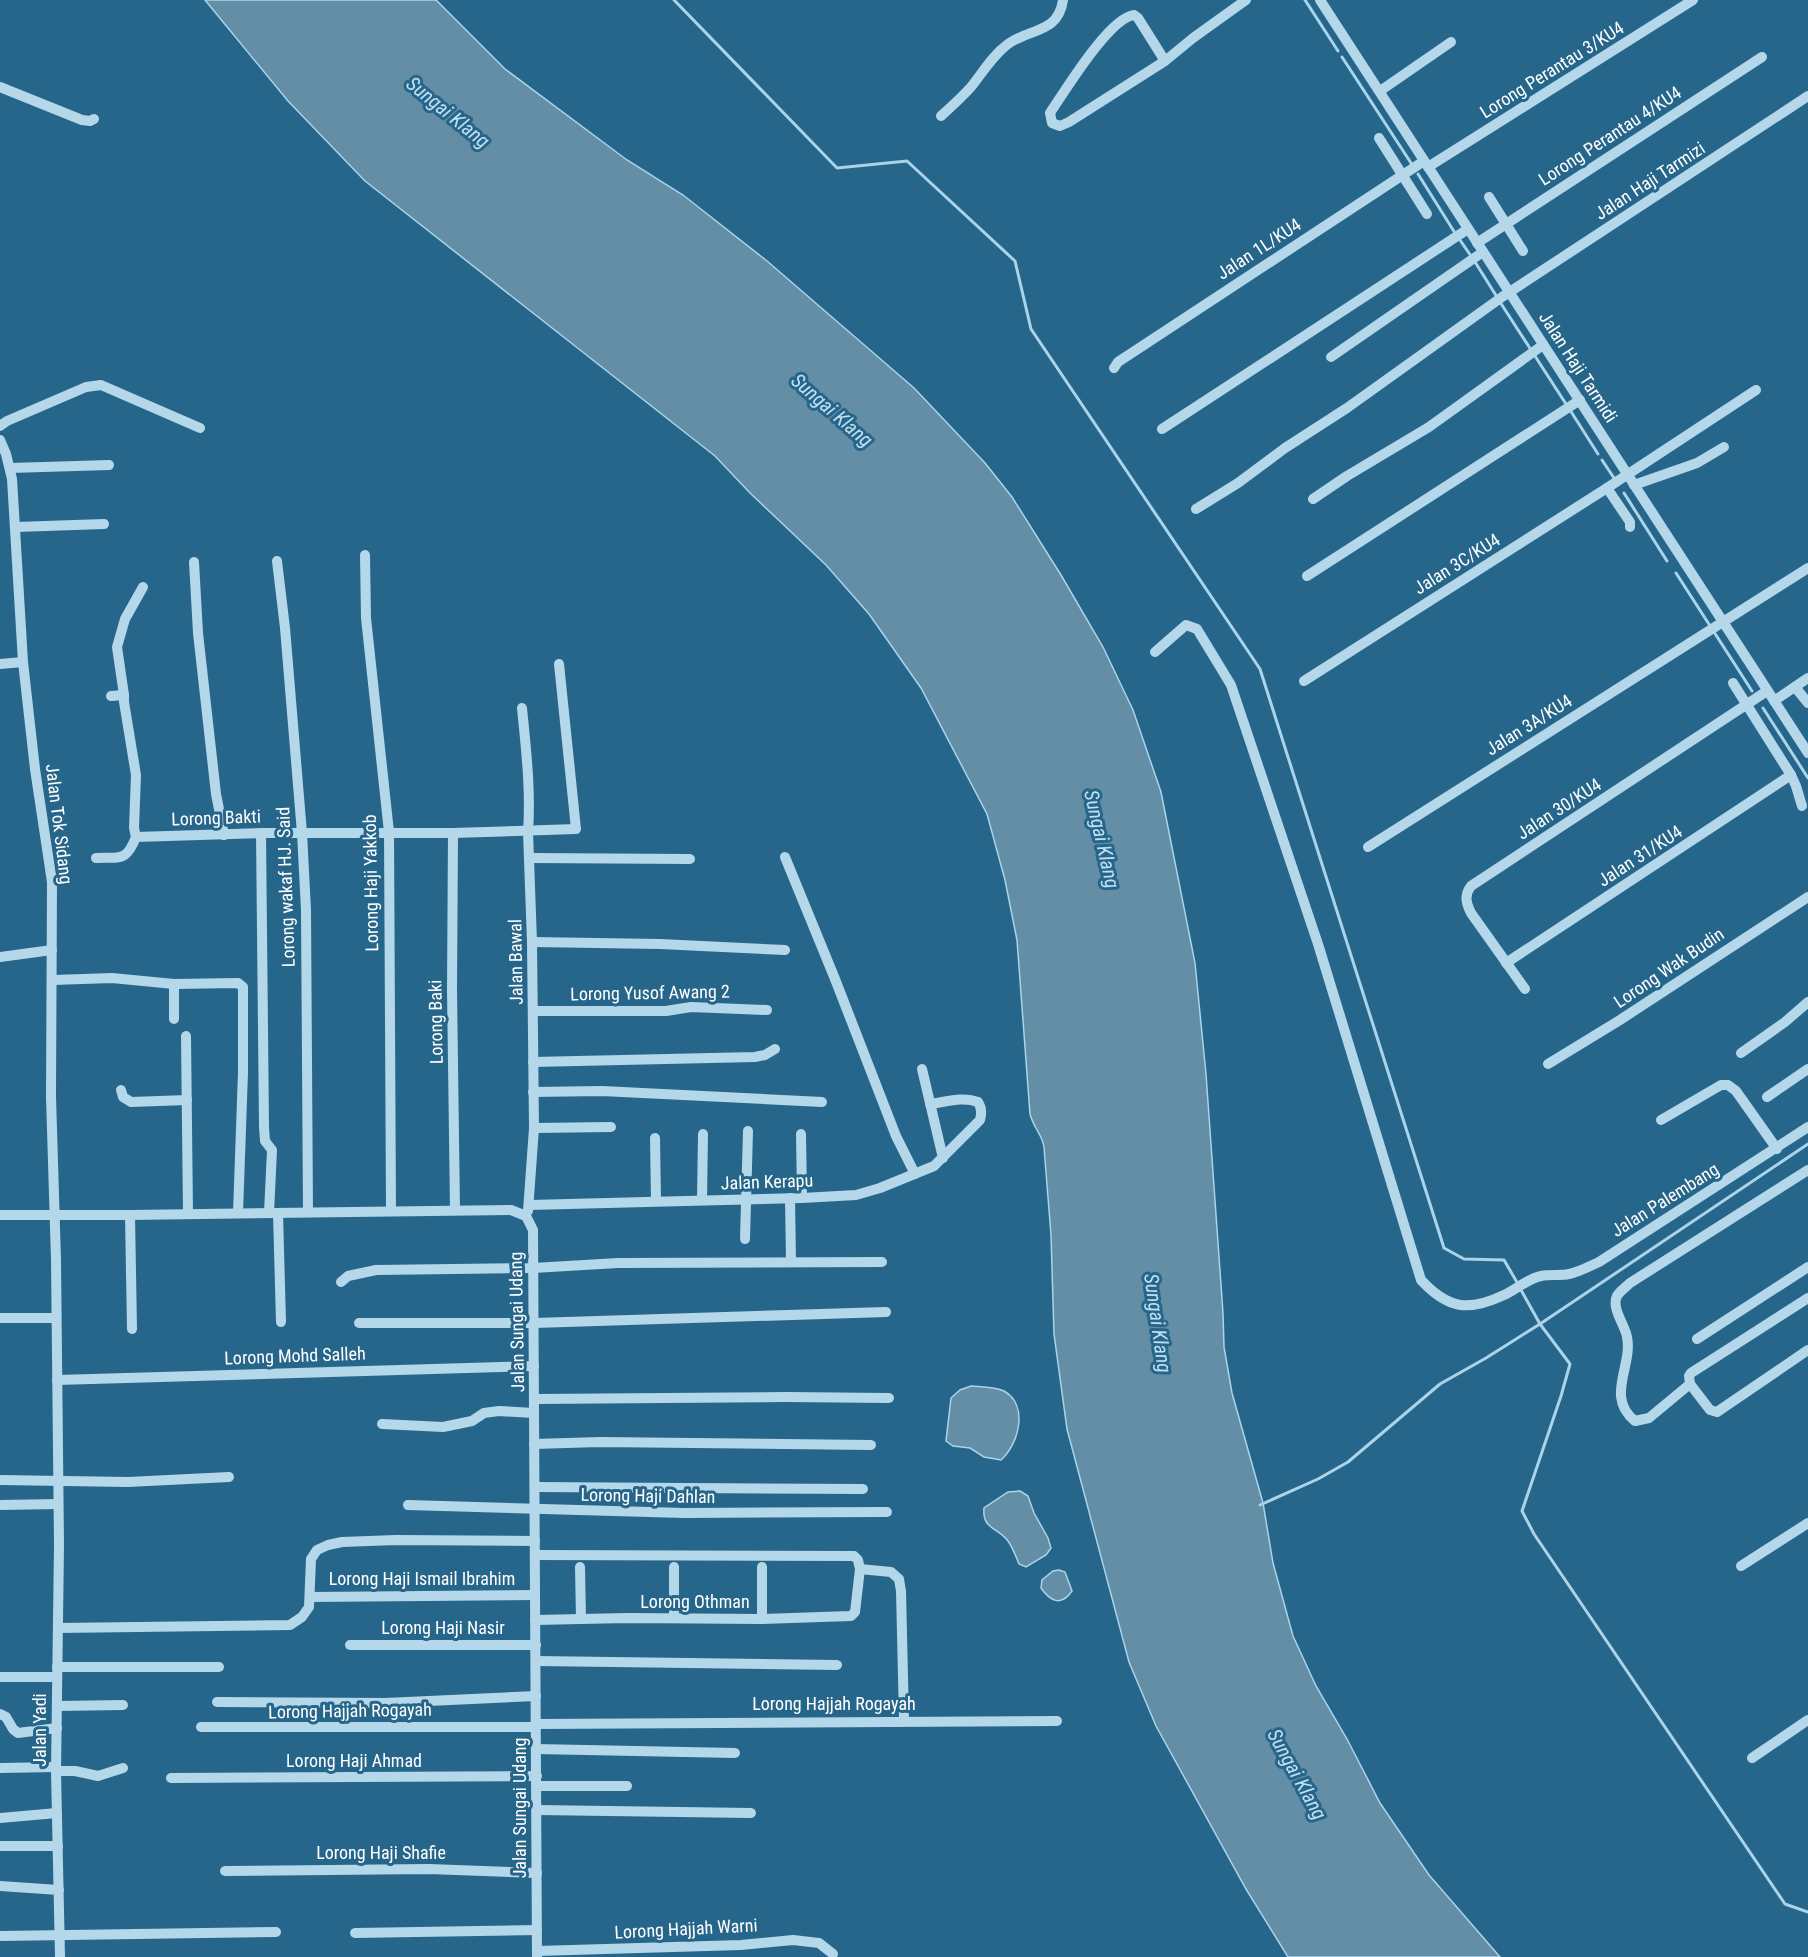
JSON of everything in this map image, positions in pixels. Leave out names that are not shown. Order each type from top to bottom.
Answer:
[{"type":"street","points":[[940,116],[969,89],[1009,43],[1054,22],[1062,11],[1063,0]]},
{"type":"street","points":[[1165,61],[1138,18],[1134,15],[1126,17],[1108,32],[1083,65],[1050,113],[1052,123],[1060,126],[1070,122],[1165,61],[1246,0]]},
{"type":"street","name":"Jalan Haji Tarmidi","points":[[1320,0],[1510,293],[1540,347],[1580,400],[1627,473],[1715,627],[1767,691],[1808,753]]},
{"type":"street","name":"Lorong Perantau 3/KU4","points":[[1426,164],[1693,0]]},
{"type":"street","points":[[1380,91],[1451,42]]},
{"type":"street","name":"Lorong Perantau 4/KU4","points":[[1331,357],[1480,247],[1505,224],[1762,57]]},
{"type":"street","points":[[0,87],[82,120],[94,119]]},
{"type":"street","name":"Jalan Haji Tarmizi","points":[[1196,509],[1347,408],[1485,309],[1808,96]]},
{"type":"street","points":[[1379,138],[1426,214]]},
{"type":"street","name":"Jalan 1L/KU4","points":[[1114,368],[1115,364],[1403,174],[1426,164]]},
{"type":"street","points":[[1489,197],[1523,250]]},
{"type":"street","points":[[1162,429],[1468,229]]},
{"type":"street","points":[[1313,499],[1429,427],[1540,347]]},
{"type":"street","points":[[0,426],[86,387],[101,385],[200,428]]},
{"type":"street","name":"Jalan 3C/KU4","points":[[1304,681],[1756,390]]},
{"type":"street","points":[[1307,576],[1580,400]]},
{"type":"street","name":"Jalan Tok Sidang","points":[[0,440],[10,468],[16,527],[23,662],[35,770],[52,882],[51,1097],[54,1215]]},
{"type":"street","points":[[1634,485],[1697,463],[1724,447]]},
{"type":"street","points":[[10,468],[109,465]]},
{"type":"street","points":[[1607,488],[1630,522],[1630,527]]},
{"type":"street","points":[[16,527],[104,524]]},
{"type":"street","name":"Lorong Haji Yakkob","points":[[365,555],[366,618],[389,832],[391,1211]]},
{"type":"street","name":"Lorong wakaf HJ. Said","points":[[278,561],[302,833],[306,910],[308,1212]]},
{"type":"street","points":[[194,562],[198,633],[213,771],[224,835]]},
{"type":"street","name":"Jalan 3A/KU4","points":[[1368,847],[1808,568]]},
{"type":"street","points":[[96,858],[123,857],[130,852],[136,837],[134,828],[136,775],[117,647],[126,619],[143,587]]},
{"type":"street","name":"Jalan Palembang","points":[[1155,652],[1186,626],[1191,625],[1197,629],[1207,643],[1232,685],[1318,945],[1422,1280],[1436,1296],[1448,1303],[1477,1306],[1504,1295],[1530,1279],[1543,1275],[1572,1274],[1599,1262],[1808,1127]]},
{"type":"street","points":[[0,664],[23,662]]},
{"type":"street","name":"Lorong Bakti","points":[[136,837],[261,833],[528,832],[576,829],[559,664]]},
{"type":"street","points":[[1774,701],[1808,678]]},
{"type":"street","points":[[1733,683],[1791,775],[1802,806]]},
{"type":"street","points":[[1795,687],[1808,703]]},
{"type":"street","name":"Jalan 30/KU4","points":[[1525,989],[1467,905],[1467,891],[1471,886],[1767,691]]},
{"type":"street","points":[[111,696],[124,695]]},
{"type":"street","name":"Jalan Bawal","points":[[522,708],[527,757],[534,1062],[534,1128],[528,1210]]},
{"type":"street","name":"Jalan 31/KU4","points":[[1506,963],[1791,775]]},
{"type":"street","points":[[261,833],[264,1134],[265,1141],[272,1150],[273,1213],[281,1322]]},
{"type":"street","name":"Lorong Baki","points":[[453,833],[452,990],[455,1210]]},
{"type":"street","points":[[785,857],[911,1176]]},
{"type":"street","points":[[530,858],[690,859]]},
{"type":"street","name":"Lorong Wak Budin","points":[[1548,1064],[1620,1020],[1808,897]]},
{"type":"street","points":[[532,942],[660,944],[785,950]]},
{"type":"street","points":[[0,957],[52,950]]},
{"type":"street","points":[[53,980],[112,978],[174,984],[238,983],[243,987],[243,1072],[238,1213]]},
{"type":"street","points":[[174,984],[174,1019]]},
{"type":"street","points":[[243,990],[251,996],[262,998]]},
{"type":"street","points":[[1741,1053],[1785,1022],[1808,1002]]},
{"type":"street","name":"Lorong Yusof Awang 2","points":[[533,1011],[666,1011],[691,1007],[766,1010]]},
{"type":"street","points":[[186,1036],[188,1214]]},
{"type":"street","points":[[534,1062],[755,1057],[775,1049]]},
{"type":"street","points":[[922,1069],[943,1158]]},
{"type":"street","points":[[1767,1096],[1808,1070]]},
{"type":"street","points":[[1661,1120],[1721,1085],[1728,1085],[1736,1091],[1777,1149]]},
{"type":"street","points":[[121,1090],[123,1097],[131,1102],[186,1100]]},
{"type":"street","points":[[533,1092],[602,1092],[822,1102]]},
{"type":"street","name":"Jalan Kerapu","points":[[528,1210],[656,1200],[856,1195],[880,1188],[934,1166],[980,1120],[981,1107],[974,1100],[965,1099],[930,1104]]},
{"type":"street","points":[[534,1128],[611,1127]]},
{"type":"street","points":[[745,1239],[748,1131]]},
{"type":"street","points":[[702,1200],[703,1134]]},
{"type":"street","points":[[801,1134],[802,1198]]},
{"type":"street","points":[[655,1138],[656,1200]]},
{"type":"street","points":[[1808,1170],[1630,1283],[1617,1297],[1616,1305],[1626,1331],[1628,1345],[1620,1394],[1625,1413],[1635,1421],[1649,1419],[1690,1380],[1808,1298]]},
{"type":"street","points":[[790,1198],[791,1262]]},
{"type":"street","points":[[0,1215],[528,1210]]},
{"type":"street","name":"Jalan Sungai Udang","points":[[528,1210],[533,1230],[537,1954]]},
{"type":"street","name":"Jalan Yadi","points":[[54,1215],[58,1480],[56,1769],[60,1957]]},
{"type":"street","points":[[130,1215],[132,1329]]},
{"type":"street","points":[[341,1282],[348,1276],[376,1270],[533,1268],[618,1263],[882,1262]]},
{"type":"street","points":[[1697,1339],[1808,1267]]},
{"type":"street","points":[[359,1323],[534,1323],[886,1312]]},
{"type":"street","points":[[0,1318],[56,1318]]},
{"type":"street","points":[[1690,1380],[1710,1410],[1717,1412],[1808,1350]]},
{"type":"street","name":"Lorong Mohd Salleh","points":[[57,1380],[534,1366]]},
{"type":"street","points":[[534,1399],[889,1398]]},
{"type":"street","points":[[382,1424],[443,1427],[472,1421],[484,1413],[499,1411],[534,1413]]},
{"type":"street","points":[[534,1444],[600,1442],[871,1445]]},
{"type":"street","points":[[0,1480],[128,1482],[230,1477]]},
{"type":"street","points":[[535,1487],[863,1489]]},
{"type":"street","points":[[0,1505],[58,1504]]},
{"type":"street","name":"Lorong Haji Dahlan","points":[[408,1505],[535,1510],[766,1514],[887,1512]]},
{"type":"street","points":[[1741,1566],[1808,1523]]},
{"type":"street","points":[[58,1628],[290,1625],[302,1617],[309,1607],[311,1559],[316,1550],[328,1545],[342,1542],[385,1541],[535,1541]]},
{"type":"street","points":[[535,1555],[854,1556],[858,1560],[860,1569],[891,1572],[899,1579],[904,1720]]},
{"type":"street","points":[[580,1567],[581,1619]]},
{"type":"street","points":[[674,1567],[674,1618]]},
{"type":"street","points":[[762,1567],[762,1619]]},
{"type":"street","name":"Lorong Othman","points":[[535,1620],[762,1619],[854,1616],[860,1569]]},
{"type":"street","name":"Lorong Haji Ismail Ibrahim","points":[[310,1597],[535,1595]]},
{"type":"street","name":"Lorong Haji Nasir","points":[[350,1645],[536,1645]]},
{"type":"street","points":[[536,1661],[837,1665]]},
{"type":"street","points":[[0,1677],[57,1672],[219,1667]]},
{"type":"street","points":[[218,1702],[385,1703],[536,1696]]},
{"type":"street","points":[[57,1706],[123,1705]]},
{"type":"street","points":[[0,1714],[6,1717],[18,1733],[57,1728]]},
{"type":"street","name":"Lorong Hajjah Rogayah","points":[[201,1727],[904,1720],[1057,1721]]},
{"type":"street","points":[[1752,1758],[1808,1720]]},
{"type":"street","points":[[536,1749],[735,1753]]},
{"type":"street","points":[[0,1768],[56,1769],[98,1776],[123,1768]]},
{"type":"street","name":"Lorong Haji Ahmad","points":[[171,1778],[537,1781],[627,1786]]},
{"type":"street","points":[[537,1810],[751,1813]]},
{"type":"street","points":[[0,1818],[57,1813]]},
{"type":"street","points":[[0,1846],[58,1846]]},
{"type":"street","name":"Lorong Haji Shafie","points":[[225,1871],[429,1869],[537,1873]]},
{"type":"street","points":[[0,1886],[59,1890]]},
{"type":"street","points":[[355,1933],[537,1930]]},
{"type":"street","points":[[0,1936],[276,1932]]},
{"type":"street","name":"Lorong Hajjah Warni","points":[[537,1954],[741,1945],[793,1940],[819,1943],[833,1954]]},
{"type":"water","name":"Sungai Klang","points":[[205,0],[436,0],[505,69],[627,160],[683,195],[767,261],[914,388],[985,463],[1012,497],[1103,647],[1133,710],[1161,792],[1195,963],[1206,1074],[1224,1347],[1232,1393],[1263,1503],[1273,1563],[1293,1636],[1316,1686],[1380,1803],[1429,1875],[1500,1957],[1288,1957],[1246,1889],[1156,1726],[1129,1662],[1067,1429],[1054,1334],[1051,1235],[1044,1147],[1030,1114],[1017,940],[1005,880],[987,814],[921,688],[869,614],[826,565],[750,493],[715,456],[365,181],[288,101]]},
{"type":"water","points":[[971,1386],[1004,1391],[1017,1405],[1019,1425],[1013,1444],[1001,1460],[984,1457],[970,1448],[953,1446],[946,1441],[951,1398],[960,1390]]},
{"type":"water","points":[[1020,1491],[1028,1496],[1051,1548],[1046,1555],[1026,1567],[1019,1564],[1008,1541],[988,1524],[984,1515],[984,1508],[1008,1492]]},
{"type":"water","points":[[1053,1571],[1065,1572],[1072,1591],[1060,1601],[1052,1599],[1041,1588],[1042,1580]]},
{"type":"waterway","points":[[674,0],[837,168],[907,161],[1015,261],[1031,329],[1260,669],[1444,1248],[1464,1259],[1504,1260],[1518,1284]]},
{"type":"waterway","points":[[1305,0],[1338,51]]},
{"type":"waterway","points":[[1342,57],[1411,163]]},
{"type":"waterway","points":[[1418,174],[1455,233]]},
{"type":"waterway","points":[[1460,240],[1471,256]]},
{"type":"waterway","points":[[1475,262],[1497,297]]},
{"type":"waterway","points":[[1500,302],[1566,404]]},
{"type":"waterway","points":[[1570,410],[1598,454]]},
{"type":"waterway","points":[[1602,460],[1614,478]]},
{"type":"waterway","points":[[1624,493],[1667,561]]},
{"type":"waterway","points":[[1676,573],[1752,691]]},
{"type":"waterway","points":[[1763,708],[1808,778]]},
{"type":"waterway","points":[[1260,1505],[1318,1479],[1348,1462],[1440,1384],[1540,1324],[1808,1144]]},
{"type":"waterway","points":[[1521,1290],[1540,1324],[1570,1364],[1522,1511],[1534,1534],[1785,1904],[1808,1912]]}]
